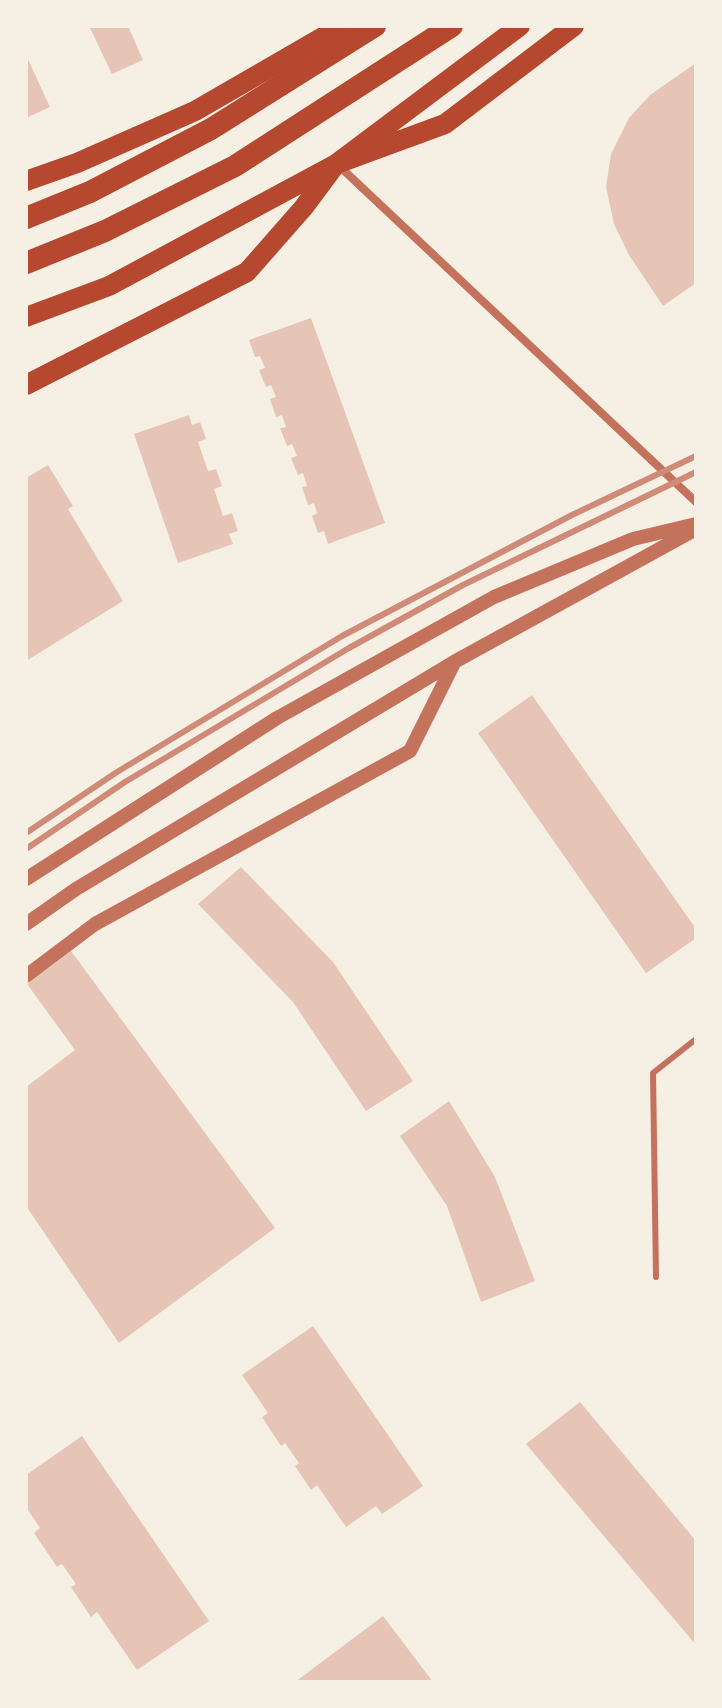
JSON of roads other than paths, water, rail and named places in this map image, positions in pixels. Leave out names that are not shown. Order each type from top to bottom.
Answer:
[{"type":"highway","points":[[26,218],[90,192],[211,129],[375,26]]},
{"type":"highway","points":[[26,263],[105,231],[235,166],[452,26]]},
{"type":"main road","points":[[26,181],[77,163],[195,111],[340,26]]},
{"type":"main road","points":[[26,385],[247,272],[304,207],[336,164],[520,26]]},
{"type":"main road","points":[[26,317],[109,286],[336,164],[445,124],[574,26]]},
{"type":"street","points":[[336,164],[696,502]]},
{"type":"street","points":[[26,924],[76,889],[454,662],[696,527]]},
{"type":"street","points":[[26,879],[277,718],[494,597],[633,539],[696,527]]},
{"type":"street","points":[[26,976],[95,924],[410,751],[454,662]]},
{"type":"lane","points":[[656,1277],[653,1073],[696,1039]]},
{"type":"railway","points":[[26,833],[117,772],[342,636],[572,515],[696,456]]},
{"type":"railway","points":[[26,849],[125,782],[349,648],[463,585],[696,472]]}]
